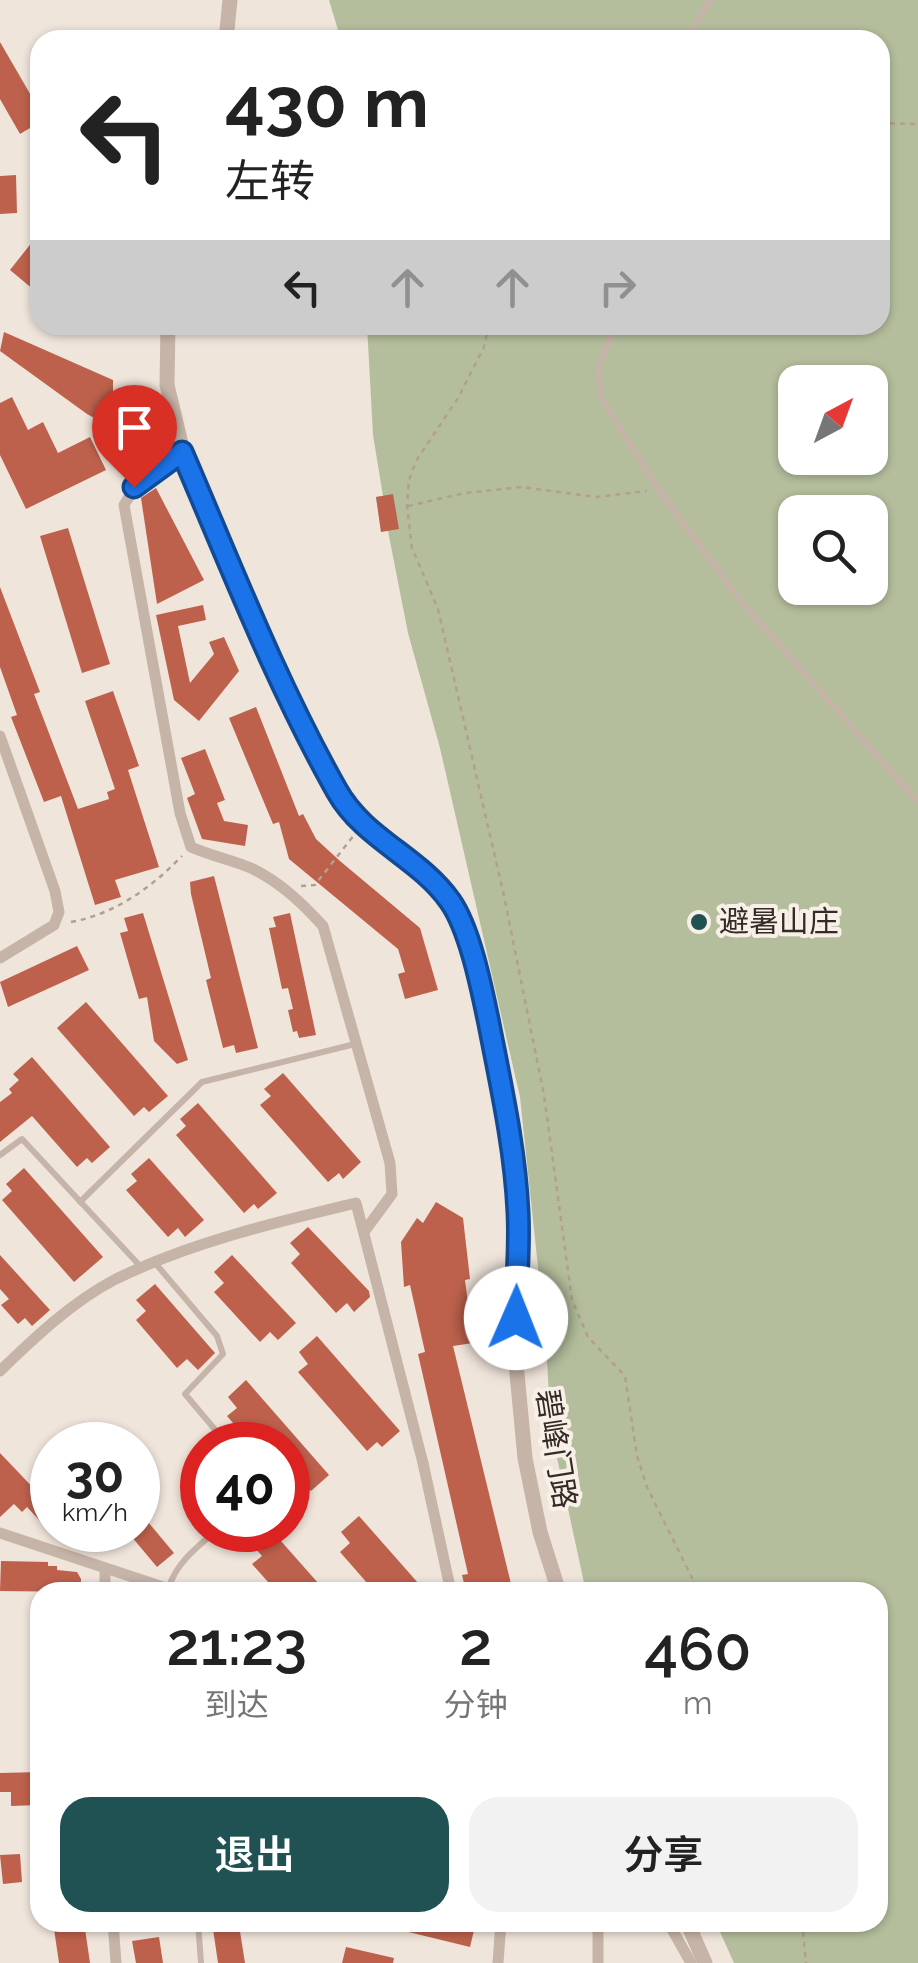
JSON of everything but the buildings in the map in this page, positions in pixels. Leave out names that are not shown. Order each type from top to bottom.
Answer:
[{"type":"street","points":[[227,30],[230,0]]},
{"type":"street","name":"碧峰门路","points":[[168,335],[167,385],[182,452],[302,728],[340,796],[378,840],[414,862],[454,906],[480,979],[508,1122],[518,1213],[515,1354],[524,1458],[556,1582]]},
{"type":"street","points":[[182,452],[134,487],[124,505],[180,814],[191,847],[250,868],[278,883],[323,926],[390,1163],[392,1194],[364,1232]]},
{"type":"street","points":[[0,736],[55,891],[58,912],[54,925],[0,958]]},
{"type":"street","points":[[0,1371],[66,1312],[114,1280],[277,1222],[356,1202],[449,1582]]},
{"type":"street","points":[[0,1533],[146,1582]]},
{"type":"street","points":[[104,1568],[105,1582]]},
{"type":"street","points":[[114,1932],[116,1963]]},
{"type":"street","points":[[498,1963],[500,1932]]},
{"type":"street","points":[[598,1932],[598,1963]]},
{"type":"street","points":[[674,1932],[692,1963]]},
{"type":"street","points":[[692,1932],[705,1963]]},
{"type":"lane","points":[[692,30],[710,0]]},
{"type":"lane","points":[[612,335],[600,365],[600,396],[659,490],[740,600],[918,802]]},
{"type":"lane","points":[[80,1202],[202,1082],[356,1044]]},
{"type":"lane","points":[[0,1155],[22,1138],[143,1269]]},
{"type":"lane","points":[[156,1264],[217,1336],[223,1354],[186,1394],[209,1422]]},
{"type":"lane","points":[[173,1582],[174,1571],[194,1552]]},
{"type":"lane","points":[[199,1932],[201,1963]]},
{"type":"path","points":[[890,123],[918,124]]},
{"type":"path","points":[[487,335],[458,398],[416,461],[409,480],[407,506],[412,548],[438,609],[504,896],[544,1095],[572,1300],[588,1337],[625,1376],[637,1456],[647,1487],[693,1582]]},
{"type":"path","points":[[407,506],[465,492],[522,487],[596,497],[659,490]]},
{"type":"path","points":[[292,878],[302,887],[315,885],[363,822]]},
{"type":"path","points":[[54,925],[100,917],[158,881],[191,847]]},
{"type":"path","points":[[803,1932],[806,1963]]},
{"type":"green space","name":"避暑山庄","points":[[329,0],[918,0],[918,1963],[734,1963],[720,1932],[888,1932],[888,1582],[584,1582],[551,1430],[546,1343],[520,1097],[440,748],[408,633],[388,531],[381,531],[376,497],[383,496],[373,435],[368,335],[890,335],[890,30],[338,30]]},
{"type":"place","name":"避暑山庄","points":[[699,922]]},
{"type":"route","points":[[134,487],[182,452],[302,728],[340,796],[378,840],[414,862],[454,906],[480,979],[508,1122],[518,1213],[516,1318]]}]
